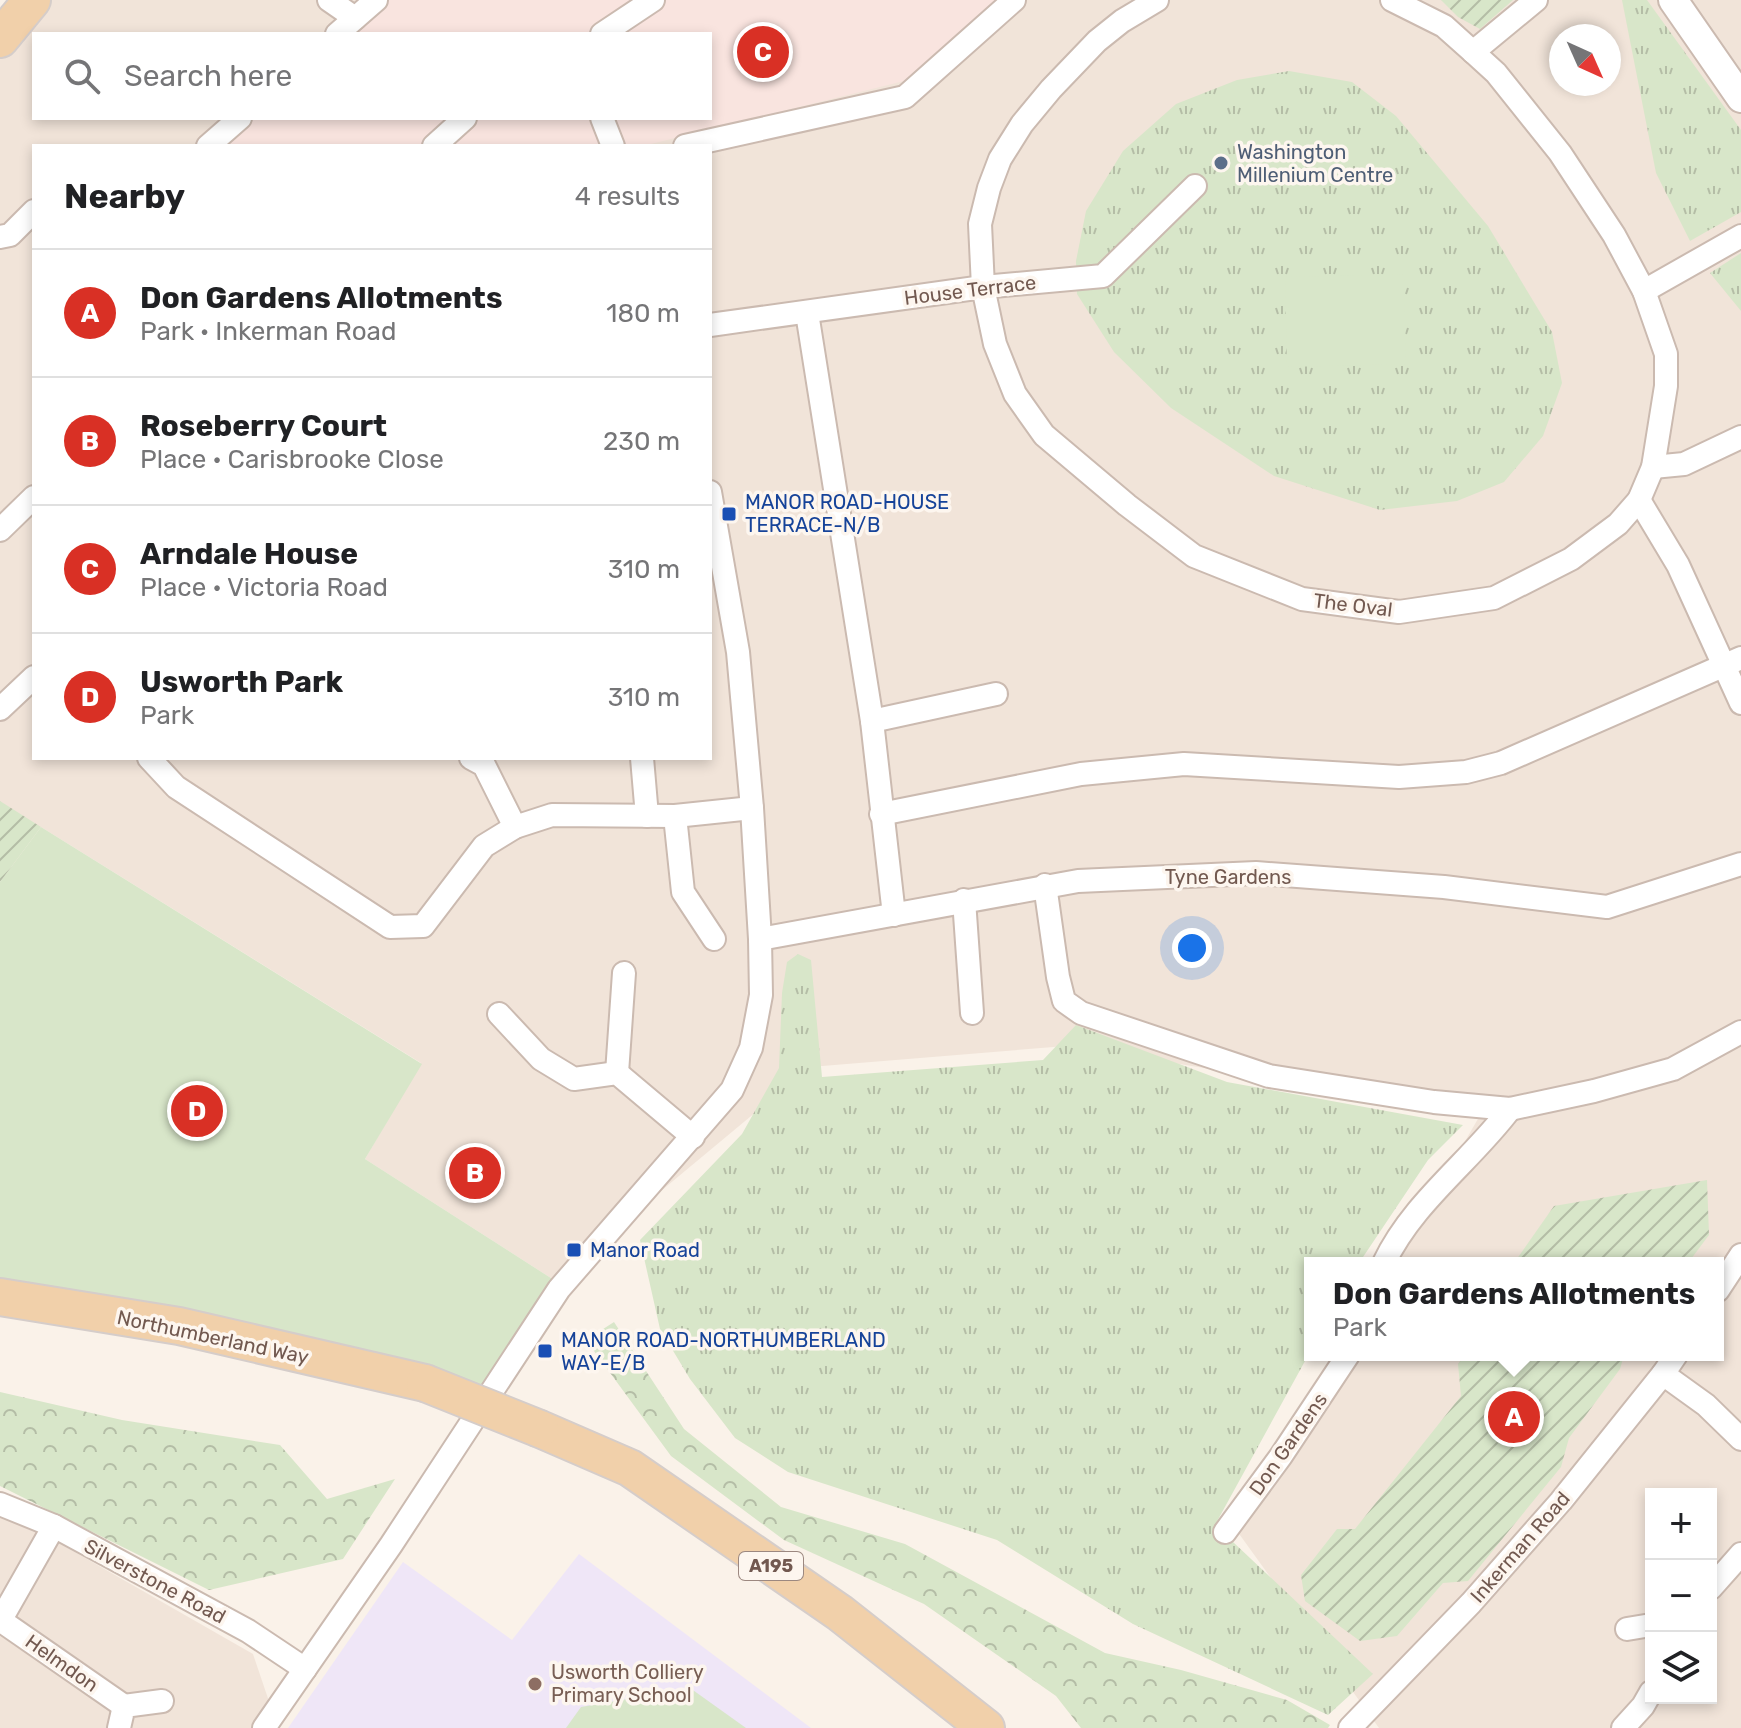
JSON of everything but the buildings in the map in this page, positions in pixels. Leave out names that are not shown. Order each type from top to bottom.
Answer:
[{"type":"main road","points":[[0,39],[32,0]]},
{"type":"main road","name":"Northumberland Way","points":[[0,1297],[179,1326],[425,1383],[630,1468],[840,1613],[986,1728]]},
{"type":"street","points":[[329,0],[355,18]]},
{"type":"street","points":[[339,32],[376,0]]},
{"type":"street","points":[[605,32],[653,0]]},
{"type":"street","points":[[694,144],[905,97],[1014,0]]},
{"type":"street","name":"The Oval","points":[[1157,0],[1122,21],[1097,41],[1022,124],[1000,159],[980,224],[983,287],[995,344],[1015,394],[1044,435],[1194,556],[1302,599],[1399,612],[1494,598],[1571,559],[1618,524],[1639,500],[1653,467],[1666,386],[1666,354],[1644,291],[1614,235],[1560,153],[1496,73],[1473,52],[1444,26],[1392,0]]},
{"type":"street","points":[[1473,52],[1536,0]]},
{"type":"street","points":[[1673,0],[1741,98]]},
{"type":"street","points":[[210,144],[238,120]]},
{"type":"street","points":[[436,144],[463,120]]},
{"type":"street","points":[[603,120],[612,144]]},
{"type":"street","name":"House Terrace","points":[[712,325],[983,287],[1103,276],[1195,186]]},
{"type":"street","points":[[0,237],[10,235],[32,213]]},
{"type":"street","points":[[1644,291],[1741,236]]},
{"type":"street","points":[[807,313],[872,721],[894,915]]},
{"type":"street","points":[[1653,467],[1684,464],[1741,437]]},
{"type":"street","points":[[0,530],[32,499]]},
{"type":"street","points":[[1639,500],[1732,662],[1741,703]]},
{"type":"street","points":[[264,1728],[495,1390],[559,1289],[732,1090],[751,1048],[761,995],[752,808],[738,652],[712,503]]},
{"type":"street","points":[[881,814],[1081,774],[1184,764],[1399,777],[1466,772],[1501,763],[1732,662]]},
{"type":"street","points":[[0,709],[32,679]]},
{"type":"street","points":[[872,721],[996,694]]},
{"type":"street","points":[[151,760],[176,787],[390,927],[423,926],[484,846],[515,827],[552,815],[675,816],[752,808]]},
{"type":"street","points":[[475,760],[484,765],[515,827]]},
{"type":"street","points":[[642,760],[647,816]]},
{"type":"street","points":[[675,816],[683,892],[714,939]]},
{"type":"street","name":"Tyne Gardens","points":[[760,939],[1078,881],[1256,873],[1444,887],[1607,907],[1741,864]]},
{"type":"street","points":[[1045,885],[1064,1001],[1081,1013],[1269,1076],[1434,1102],[1510,1109],[1673,1069],[1741,1032]]},
{"type":"street","points":[[964,900],[972,1013]]},
{"type":"street","points":[[617,1073],[624,973]]},
{"type":"street","points":[[499,1014],[541,1059],[574,1079],[617,1073],[693,1137]]},
{"type":"street","points":[[1387,1257],[1397,1236],[1445,1179],[1487,1139],[1510,1109]]},
{"type":"street","points":[[1724,1281],[1741,1255]]},
{"type":"street","name":"Don Gardens","points":[[1225,1532],[1281,1456],[1344,1361]]},
{"type":"street","name":"Inkerman Road","points":[[1350,1728],[1471,1603],[1541,1524],[1672,1361]]},
{"type":"street","points":[[1663,1374],[1706,1405],[1741,1439]]},
{"type":"street","name":"Silverstone Road","points":[[0,1504],[54,1526],[248,1631],[305,1669]]},
{"type":"street","name":"Helmdon","points":[[54,1526],[0,1620],[124,1706]]},
{"type":"street","points":[[1717,1581],[1741,1554]]},
{"type":"street","points":[[1627,1629],[1645,1626]]},
{"type":"street","points":[[119,1728],[124,1706],[162,1701]]},
{"type":"street","points":[[1623,1728],[1645,1702]]},
{"type":"shaded area","points":[[38,0],[1741,0],[1741,1728],[1379,1728],[1237,1531],[1336,1361],[1724,1361],[1724,1257],[1397,1257],[1482,1112],[1066,1046],[810,1067],[554,1280],[365,1159],[421,1063],[41,827],[0,882],[0,55]]},
{"type":"shaded area","points":[[389,0],[1004,0],[904,81],[651,144],[223,144],[251,120],[712,120],[712,32],[352,32]]},
{"type":"shaded area","points":[[0,1513],[17,1519],[253,1654],[278,1728],[0,1728]]},
{"type":"shaded area","name":"Usworth Colliery Primary School","points":[[579,1554],[811,1728],[288,1728],[403,1562],[512,1640]]},
{"type":"green space","points":[[1441,0],[1513,0],[1480,29],[1458,17]]},
{"type":"green space","points":[[1622,0],[1647,0],[1741,130],[1741,212],[1690,241],[1656,173]]},
{"type":"green space","points":[[1289,71],[1352,82],[1396,116],[1488,226],[1552,332],[1562,383],[1543,436],[1504,482],[1457,501],[1380,510],[1274,476],[1171,408],[1114,352],[1077,294],[1076,261],[1086,211],[1123,151],[1176,104],[1237,80]]},
{"type":"green space","points":[[1741,253],[1741,311],[1710,273]]},
{"type":"green space","points":[[1404,274],[1406,364],[1287,367],[1285,277]]},
{"type":"green space","points":[[0,801],[41,827],[0,882]]},
{"type":"green space","points":[[41,827],[422,1064],[365,1159],[554,1280],[495,1390],[0,1287],[0,882]]},
{"type":"green space","points":[[798,954],[811,960],[822,1077],[1043,1060],[1076,1025],[1227,1082],[1463,1125],[1428,1160],[1363,1257],[1304,1257],[1305,1361],[1215,1525],[1373,1674],[1328,1715],[1133,1624],[997,1540],[788,1472],[735,1438],[690,1379],[660,1329],[640,1240],[742,1134],[779,1068],[782,993],[787,962]]},
{"type":"green space","points":[[1707,1180],[1709,1235],[1692,1257],[1518,1257],[1554,1206]]},
{"type":"green space","points":[[614,1322],[684,1429],[781,1507],[905,1544],[1105,1653],[1181,1670],[1287,1700],[1330,1725],[1328,1728],[1081,1728],[1056,1696],[924,1604],[784,1540],[671,1456],[586,1340]]},
{"type":"green space","points":[[1460,1361],[1622,1361],[1620,1369],[1569,1438],[1561,1467],[1468,1581],[1443,1583],[1397,1636],[1360,1641],[1305,1601],[1301,1575],[1337,1529],[1355,1529],[1461,1396]]},
{"type":"green space","points":[[0,1392],[122,1420],[280,1445],[327,1499],[395,1479],[343,1559],[209,1590],[0,1486]]},
{"type":"green space","points":[[690,1688],[746,1728],[566,1728],[581,1707]]},
{"type":"place","name":"Arndale House","points":[[763,52]]},
{"type":"place","name":"Washington Millenium Centre","points":[[1221,163]]},
{"type":"place","name":"MANOR ROAD-HOUSE TERRACE-N/B","points":[[729,514]]},
{"type":"place","name":"Usworth Park","points":[[197,1111]]},
{"type":"place","name":"Roseberry Court","points":[[475,1173]]},
{"type":"place","name":"Manor Road","points":[[574,1250]]},
{"type":"place","name":"MANOR ROAD-NORTHUMBERLAND WAY-E/B","points":[[545,1351]]},
{"type":"place","name":"Don Gardens Allotments","points":[[1514,1417]]},
{"type":"place","name":"Usworth Colliery Primary School","points":[[535,1684]]}]
